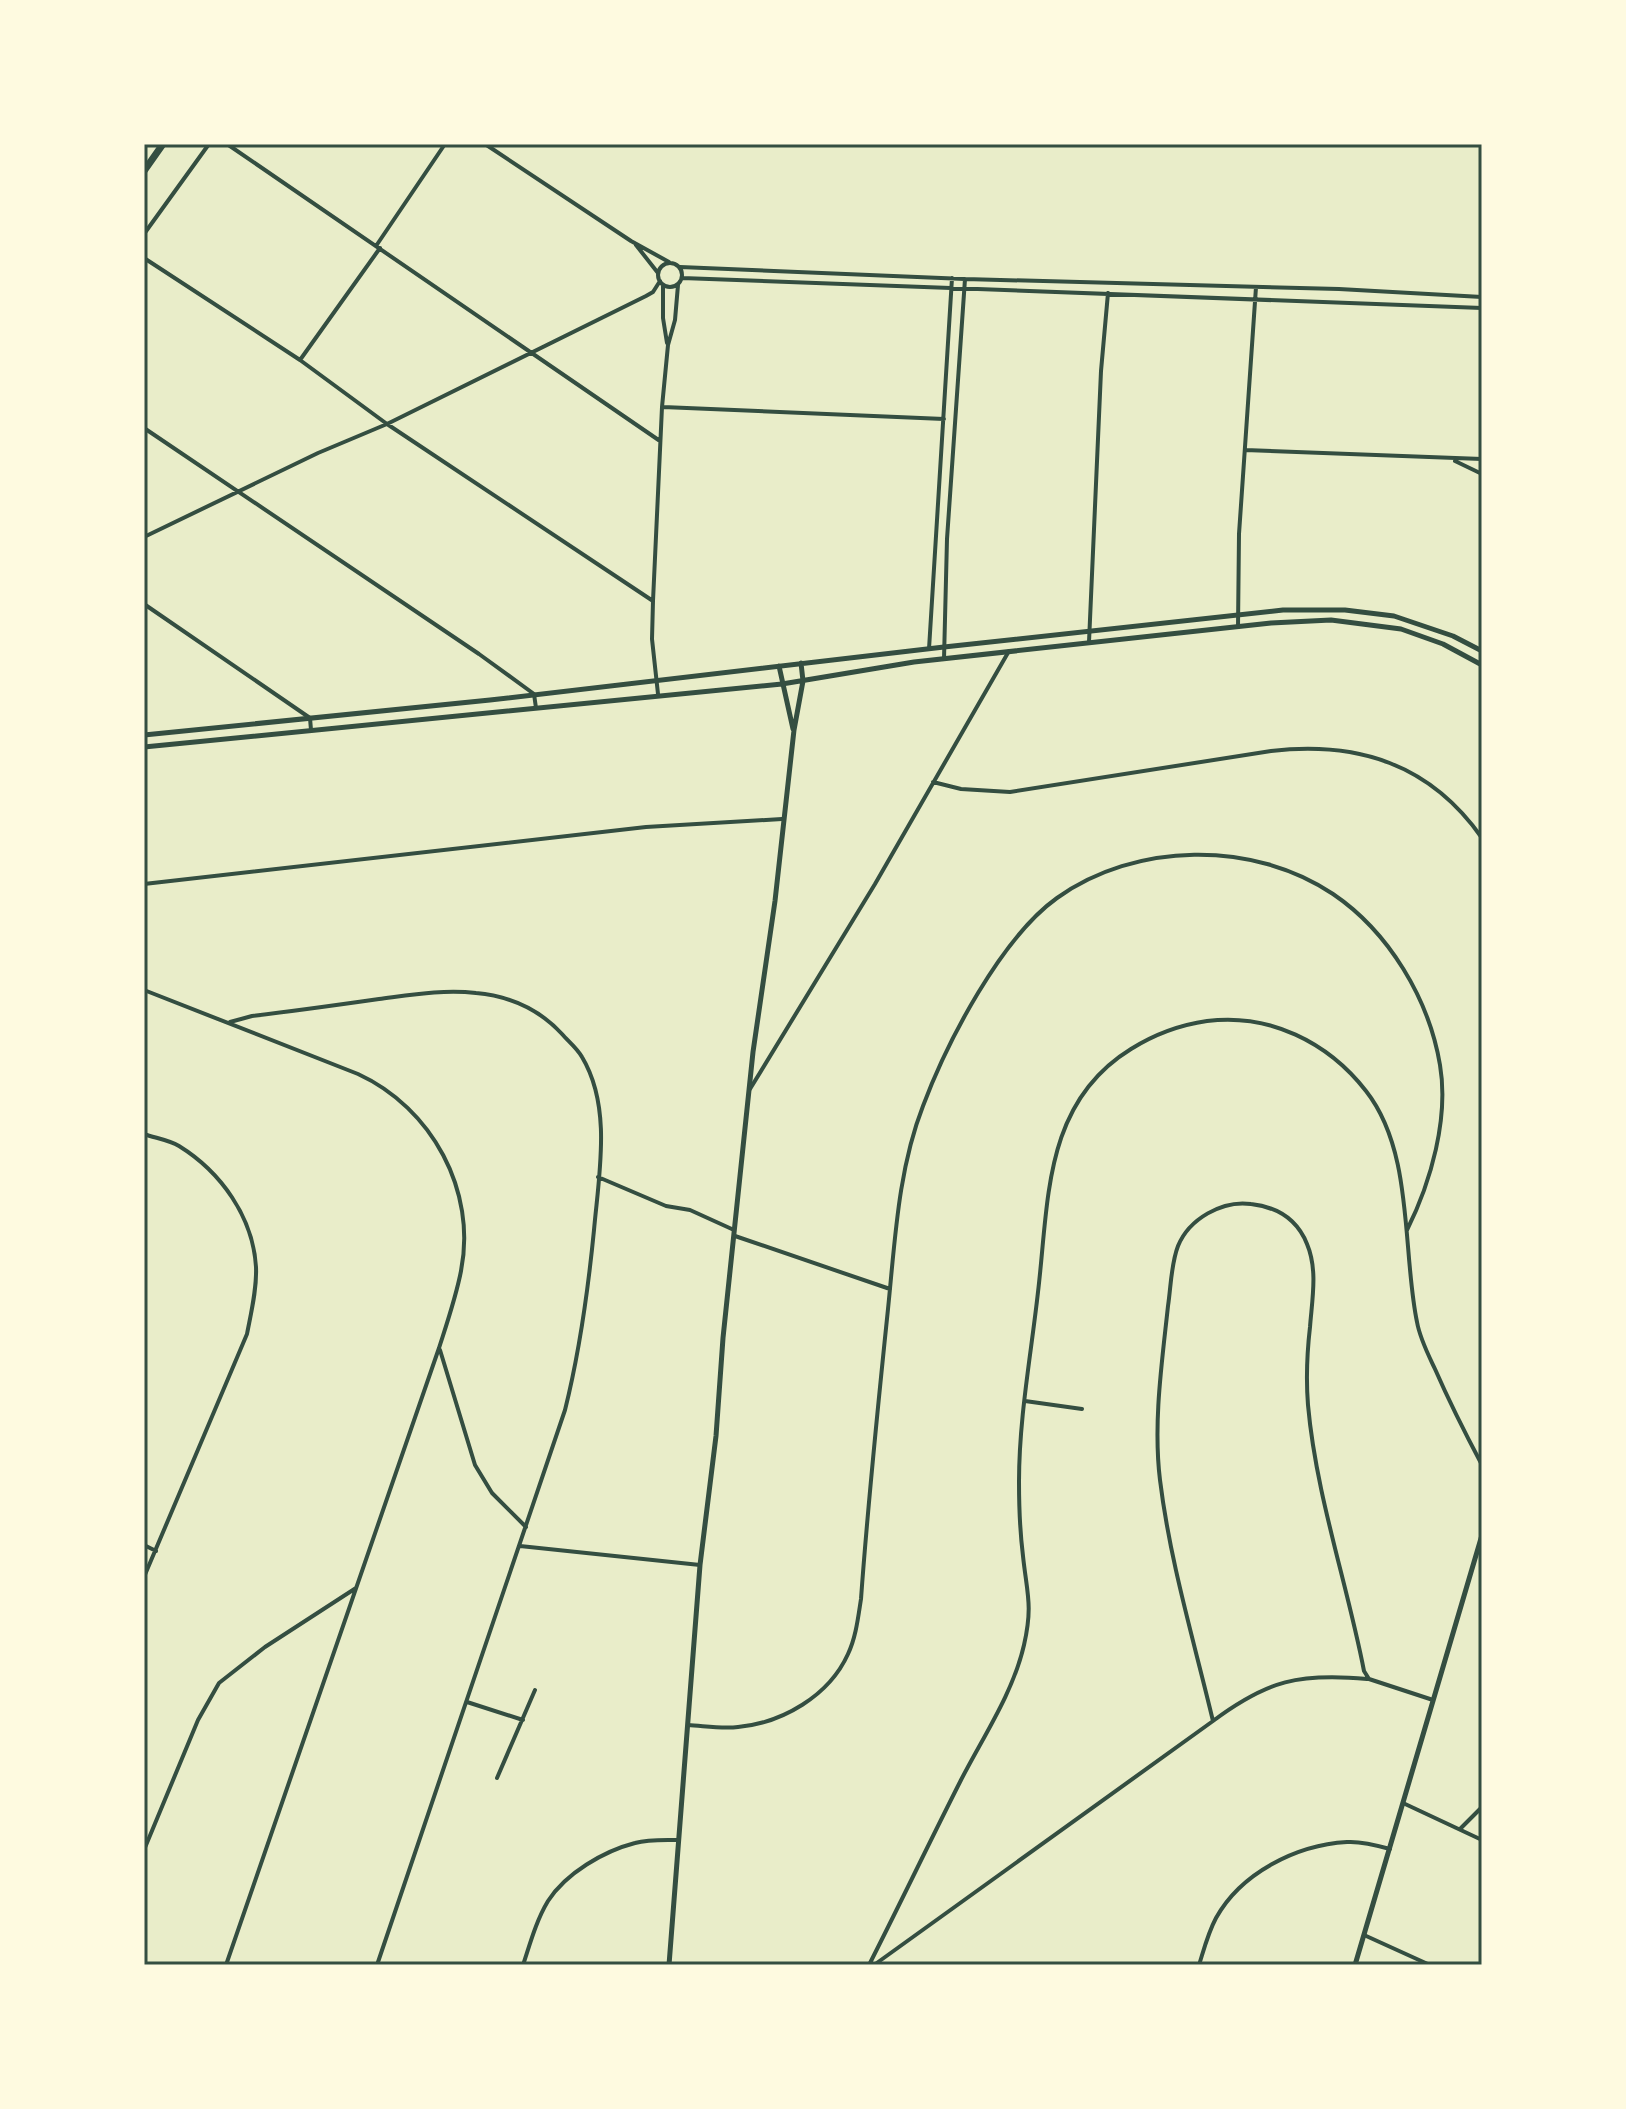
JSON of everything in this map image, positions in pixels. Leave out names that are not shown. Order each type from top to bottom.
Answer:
[{"type":"main road","points":[[144,171],[163,144]]},
{"type":"street","points":[[144,234],[209,144]]},
{"type":"street","points":[[227,144],[660,441]]},
{"type":"street","points":[[300,360],[445,144]]},
{"type":"street","points":[[485,144],[631,241],[680,267],[1482,297]]},
{"type":"street","points":[[631,241],[658,273],[662,283],[668,345]]},
{"type":"street","points":[[144,258],[300,360],[387,424],[653,601]]},
{"type":"street","points":[[658,273],[669,262]]},
{"type":"street","points":[[658,694],[652,639],[660,441],[668,345],[675,320],[678,285],[682,278],[680,267]]},
{"type":"street","points":[[682,278],[1482,308]]},
{"type":"street","points":[[929,649],[952,278]]},
{"type":"street","points":[[944,659],[950,491],[965,279]]},
{"type":"street","points":[[144,537],[318,453],[387,424],[646,296],[662,283]]},
{"type":"street","points":[[662,283],[671,287],[678,285]]},
{"type":"street","points":[[1238,627],[1236,613],[1244,450],[1256,287]]},
{"type":"street","points":[[1089,642],[1101,371],[1108,293]]},
{"type":"street","points":[[662,407],[944,419]]},
{"type":"street","points":[[144,428],[413,608],[534,694],[536,708]]},
{"type":"street","points":[[1244,450],[1482,459]]},
{"type":"street","points":[[1452,459],[1482,474]]},
{"type":"street","points":[[941,461],[952,462]]},
{"type":"street","points":[[940,490],[950,491]]},
{"type":"street","points":[[144,604],[310,718]]},
{"type":"street","points":[[144,735],[656,682],[1236,613],[1331,609],[1372,612],[1437,630],[1482,651]]},
{"type":"street","points":[[144,747],[782,684],[1009,651],[1331,620],[1379,625],[1426,636],[1482,665]]},
{"type":"street","points":[[749,1091],[1009,651]]},
{"type":"street","points":[[669,1965],[700,1565],[716,1436],[723,1338],[782,819],[803,681],[801,663]]},
{"type":"street","points":[[779,666],[794,730]]},
{"type":"street","points":[[446,705],[448,718]]},
{"type":"street","points":[[310,718],[311,730]]},
{"type":"street","points":[[933,782],[961,789],[1010,792],[1271,751],[1330,749],[1385,760],[1408,770],[1451,800],[1482,838]]},
{"type":"street","points":[[144,884],[646,827],[782,819]]},
{"type":"street","points":[[688,1725],[737,1727],[760,1724],[779,1717],[827,1685],[848,1655],[861,1599],[890,1289],[905,1166],[921,1110],[943,1058],[998,963],[1029,925],[1059,896],[1120,868],[1169,856],[1213,855],[1243,859],[1306,879],[1332,893],[1352,909],[1385,943],[1416,991],[1435,1041],[1440,1067],[1442,1090],[1438,1138],[1421,1197],[1407,1230]]},
{"type":"street","points":[[144,990],[373,1081],[426,1127],[453,1174],[462,1199],[464,1229],[461,1270],[439,1348],[226,1965]]},
{"type":"street","points":[[230,1022],[252,1016],[452,992],[484,994],[524,1005],[556,1027],[581,1055],[597,1097],[601,1127],[589,1283],[576,1366],[565,1410],[377,1965]]},
{"type":"street","points":[[871,1965],[999,1708],[1023,1651],[1031,1611],[1023,1557],[1019,1480],[1050,1186],[1062,1131],[1079,1097],[1097,1073],[1119,1056],[1163,1031],[1200,1022],[1249,1019],[1297,1035],[1337,1062],[1367,1092],[1388,1131],[1407,1230],[1417,1326],[1444,1390],[1482,1465]]},
{"type":"street","points":[[144,1134],[177,1145],[219,1180],[236,1200],[248,1231],[256,1266],[247,1334],[144,1577]]},
{"type":"street","points":[[598,1177],[666,1206],[690,1210],[735,1233],[890,1289]]},
{"type":"street","points":[[1213,1721],[1182,1602],[1165,1518],[1157,1453],[1166,1324],[1178,1246],[1196,1222],[1221,1206],[1248,1203],[1274,1210],[1295,1223],[1309,1247],[1313,1271],[1307,1353],[1308,1404],[1315,1454],[1364,1671],[1369,1679]]},
{"type":"street","points":[[439,1348],[475,1465],[502,1505],[526,1527]]},
{"type":"street","points":[[1025,1401],[1082,1409]]},
{"type":"street","points":[[1355,1965],[1480,1552],[1482,1535]]},
{"type":"street","points":[[144,1545],[156,1551]]},
{"type":"street","points":[[520,1546],[700,1565]]},
{"type":"street","points":[[144,1850],[198,1720],[219,1683],[265,1647],[358,1586]]},
{"type":"street","points":[[871,1965],[1213,1721],[1267,1687],[1291,1679],[1320,1675],[1369,1679],[1433,1700]]},
{"type":"street","points":[[497,1778],[535,1690]]},
{"type":"street","points":[[467,1702],[523,1720]]},
{"type":"street","points":[[1403,1803],[1482,1840]]},
{"type":"street","points":[[1460,1828],[1482,1807]]},
{"type":"street","points":[[523,1965],[549,1900],[585,1865],[636,1842],[679,1840]]},
{"type":"street","points":[[1199,1965],[1216,1918],[1239,1887],[1258,1873],[1309,1849],[1330,1845],[1363,1843],[1390,1849]]},
{"type":"street","points":[[1364,1935],[1430,1965]]}]
